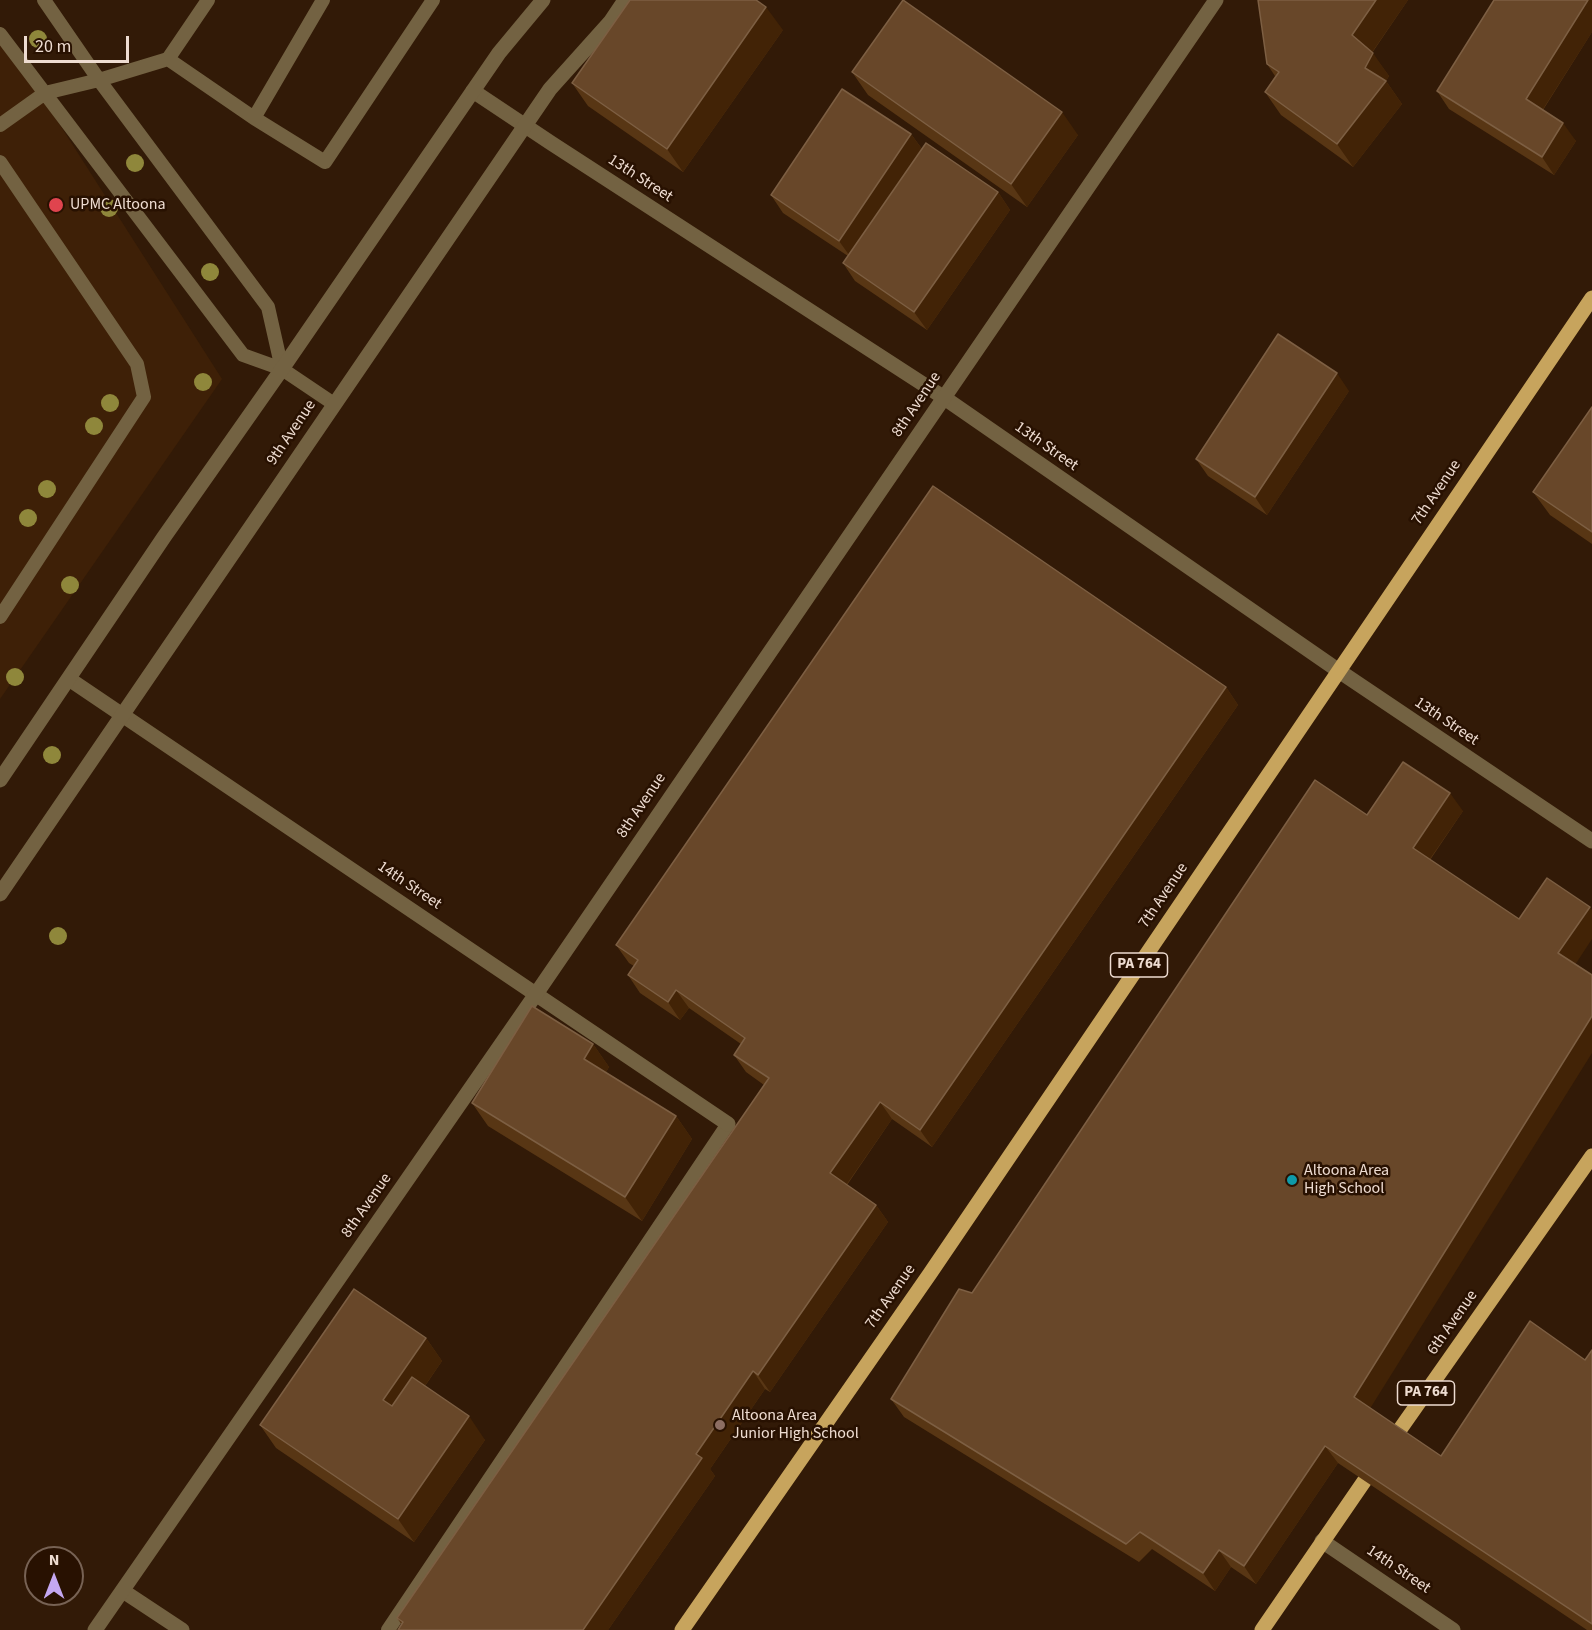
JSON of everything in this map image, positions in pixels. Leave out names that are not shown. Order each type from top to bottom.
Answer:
[{"type":"main road","name":"7th Avenue","points":[[682,1630],[929,1275],[1592,298]]},
{"type":"main road","name":"6th Avenue","points":[[1262,1630],[1592,1156]]},
{"type":"street","points":[[0,780],[164,537],[499,53],[543,0]]},
{"type":"street","name":"9th Avenue","points":[[0,894],[550,89],[611,21],[625,0]]},
{"type":"street","name":"8th Avenue","points":[[95,1630],[536,994],[1216,0]]},
{"type":"street","name":"13th Street","points":[[473,91],[525,127],[944,397],[1339,671],[1592,841]]},
{"type":"street","name":"14th Street","points":[[69,679],[728,1124]]},
{"type":"street","name":"14th Street","points":[[1322,1541],[1453,1630]]},
{"type":"street","points":[[123,1591],[182,1630]]},
{"type":"lane","points":[[44,0],[99,80],[268,307],[282,369]]},
{"type":"lane","points":[[0,125],[45,93],[99,80],[168,59],[208,0]]},
{"type":"lane","points":[[254,118],[323,0]]},
{"type":"lane","points":[[168,59],[254,118],[325,162],[433,0]]},
{"type":"lane","points":[[0,34],[243,355],[282,369],[334,404]]},
{"type":"lane","points":[[0,162],[137,364],[144,397],[0,617]]},
{"type":"lane","points":[[388,1630],[728,1124]]},
{"type":"shaded area","name":"UPMC Altoona","points":[[0,31],[222,379],[0,699]]},
{"type":"building","points":[[630,0],[756,0],[766,7],[667,149],[572,83]]},
{"type":"building","points":[[903,0],[1062,112],[1011,184],[852,72]]},
{"type":"building","points":[[1258,0],[1376,0],[1352,35],[1373,53],[1365,68],[1386,81],[1337,144],[1265,92],[1279,72],[1267,64]]},
{"type":"building","points":[[1494,0],[1588,0],[1526,99],[1563,123],[1542,157],[1437,91]]},
{"type":"building","points":[[842,89],[911,134],[839,241],[771,195]]},
{"type":"building","points":[[926,143],[998,192],[914,312],[843,263]]},
{"type":"building","points":[[1278,334],[1337,373],[1255,497],[1196,459]]},
{"type":"building","points":[[1592,407],[1592,532],[1533,492]]},
{"type":"building","points":[[933,486],[1226,687],[920,1130],[880,1102],[830,1173],[876,1205],[758,1375],[753,1371],[696,1454],[702,1458],[583,1630],[398,1630],[403,1622],[397,1618],[769,1078],[734,1055],[745,1038],[676,990],[668,1002],[628,975],[638,960],[616,945]]},
{"type":"building","name":"Altoona Area High School","points":[[1403,762],[1450,793],[1413,848],[1519,919],[1547,878],[1590,907],[1558,953],[1592,975],[1592,1016],[1354,1397],[1441,1456],[1530,1321],[1585,1360],[1592,1350],[1592,1624],[1325,1446],[1244,1566],[1219,1550],[1203,1573],[1140,1532],[1126,1544],[891,1399],[959,1289],[972,1293],[1315,780],[1367,815]]},
{"type":"building","points":[[532,1006],[593,1044],[584,1059],[676,1116],[625,1197],[472,1103]]},
{"type":"building","points":[[354,1289],[426,1338],[383,1400],[392,1406],[412,1377],[469,1416],[398,1519],[260,1425]]},
{"type":"place","name":"UPMC Altoona","points":[[56,205]]},
{"type":"place","name":"Altoona Area High School","points":[[1292,1180]]},
{"type":"place","name":"Altoona Area Junior High School","points":[[720,1425]]}]
